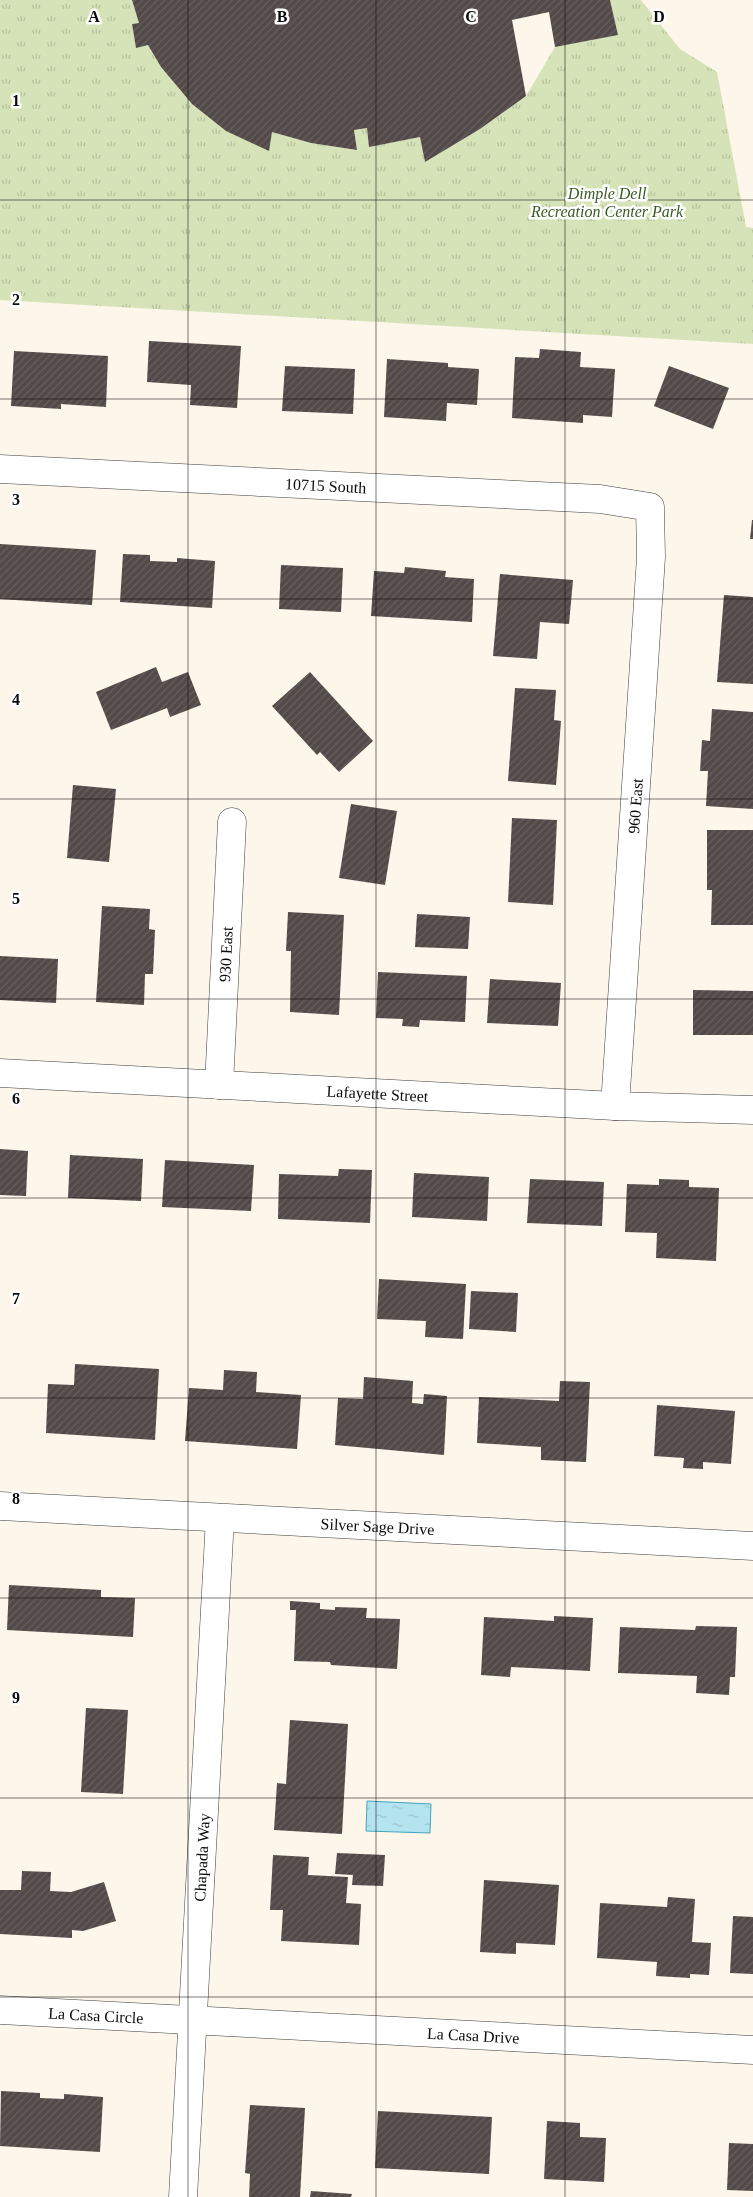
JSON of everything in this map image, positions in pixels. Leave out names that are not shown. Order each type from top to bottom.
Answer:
[{"type":"street","name":"10715 South","points":[[0,469],[600,499],[650,507]]},
{"type":"street","name":"960 East","points":[[615,1106],[651,557],[650,507]]},
{"type":"street","name":"930 East","points":[[219,1085],[232,822]]},
{"type":"street","name":"Lafayette Street","points":[[0,1073],[615,1106],[753,1110]]},
{"type":"street","name":"Silver Sage Drive","points":[[0,1506],[753,1546]]},
{"type":"street","name":"Chapada Way","points":[[183,2197],[220,1518]]},
{"type":"street","name":"La Casa Circle","points":[[0,2010],[192,2020]]},
{"type":"street","name":"La Casa Drive","points":[[192,2020],[753,2050]]},
{"type":"green space","name":"Dimple Dell Recreation Center Park","points":[[0,0],[132,0],[139,23],[132,24],[136,47],[148,45],[161,67],[192,104],[226,131],[272,132],[311,143],[357,150],[354,130],[367,128],[370,146],[420,137],[425,162],[480,129],[526,96],[555,47],[618,35],[610,0],[641,0],[680,49],[717,72],[746,227],[753,228],[753,344],[0,300]]},
{"type":"water","points":[[367,1801],[431,1804],[430,1833],[366,1831]]},
{"type":"building","points":[[132,0],[610,0],[618,35],[555,47],[549,12],[512,20],[526,96],[480,129],[425,162],[420,137],[369,147],[367,128],[354,130],[357,150],[311,143],[272,132],[269,151],[226,131],[192,104],[161,67],[148,45],[136,48],[132,24],[139,23]]},
{"type":"building","points":[[149,341],[241,346],[237,408],[190,405],[191,385],[147,382]]},
{"type":"building","points":[[540,349],[581,352],[580,367],[615,369],[612,417],[583,415],[583,423],[512,418],[515,357],[539,358]]},
{"type":"building","points":[[14,351],[108,356],[106,407],[61,404],[61,409],[11,406]]},
{"type":"building","points":[[387,359],[448,363],[448,367],[479,369],[477,405],[447,403],[446,421],[384,417]]},
{"type":"building","points":[[285,366],[355,369],[353,414],[282,411]]},
{"type":"building","points":[[669,366],[729,388],[713,429],[654,406]]},
{"type":"building","points":[[752,520],[753,539],[750,539]]},
{"type":"building","points":[[0,544],[96,550],[92,605],[0,599]]},
{"type":"building","points":[[123,554],[150,555],[150,561],[177,562],[177,558],[215,561],[212,608],[120,602]]},
{"type":"building","points":[[281,565],[343,568],[341,612],[279,609]]},
{"type":"building","points":[[405,567],[446,571],[445,577],[474,579],[472,622],[371,616],[374,571],[404,573]]},
{"type":"building","points":[[500,574],[573,580],[569,624],[540,622],[537,659],[493,656]]},
{"type":"building","points":[[724,595],[753,597],[753,684],[717,682]]},
{"type":"building","points":[[156,667],[162,682],[188,672],[201,705],[170,717],[167,708],[111,730],[96,692]]},
{"type":"building","points":[[310,672],[373,741],[339,772],[320,752],[317,755],[272,706]]},
{"type":"building","points":[[515,688],[556,690],[554,720],[561,721],[556,785],[508,781]]},
{"type":"building","points":[[712,709],[753,712],[753,809],[706,806],[708,771],[700,771],[702,740],[710,741]]},
{"type":"building","points":[[73,785],[116,789],[109,862],[67,858]]},
{"type":"building","points":[[351,804],[397,811],[385,885],[339,878]]},
{"type":"building","points":[[512,818],[557,820],[553,905],[508,902]]},
{"type":"building","points":[[707,830],[753,830],[753,925],[711,925],[712,890],[707,890]]},
{"type":"building","points":[[102,906],[150,909],[149,929],[155,930],[153,974],[145,974],[144,1005],[96,1002]]},
{"type":"building","points":[[288,912],[344,915],[339,1015],[290,1012],[291,951],[286,951]]},
{"type":"building","points":[[417,914],[470,917],[468,949],[415,947]]},
{"type":"building","points":[[0,956],[58,959],[56,1003],[0,1000]]},
{"type":"building","points":[[378,972],[467,976],[465,1022],[420,1020],[419,1027],[402,1026],[403,1019],[376,1018]]},
{"type":"building","points":[[490,979],[561,983],[558,1026],[487,1023]]},
{"type":"building","points":[[693,990],[753,991],[753,1035],[693,1035]]},
{"type":"building","points":[[0,1149],[28,1151],[26,1196],[0,1195]]},
{"type":"building","points":[[70,1155],[143,1159],[141,1201],[68,1198]]},
{"type":"building","points":[[165,1160],[254,1165],[251,1211],[162,1207]]},
{"type":"building","points":[[339,1169],[372,1170],[370,1223],[278,1219],[279,1174],[338,1176]]},
{"type":"building","points":[[414,1173],[489,1177],[487,1221],[412,1217]]},
{"type":"building","points":[[530,1179],[604,1182],[602,1226],[527,1223]]},
{"type":"building","points":[[659,1179],[689,1180],[689,1187],[719,1188],[716,1261],[656,1258],[657,1233],[625,1232],[627,1184],[659,1185]]},
{"type":"building","points":[[379,1279],[466,1284],[463,1339],[425,1337],[426,1321],[377,1319]]},
{"type":"building","points":[[471,1291],[518,1293],[516,1332],[469,1329]]},
{"type":"building","points":[[75,1364],[159,1369],[155,1440],[46,1433],[48,1384],[74,1385]]},
{"type":"building","points":[[224,1370],[257,1372],[256,1392],[301,1395],[297,1449],[185,1441],[189,1388],[223,1390]]},
{"type":"building","points":[[364,1377],[413,1381],[412,1403],[423,1404],[424,1394],[447,1396],[444,1455],[335,1445],[338,1398],[363,1399]]},
{"type":"building","points":[[560,1381],[590,1382],[586,1462],[541,1460],[541,1447],[477,1443],[479,1397],[559,1401]]},
{"type":"building","points":[[657,1405],[735,1411],[731,1464],[703,1462],[703,1469],[683,1468],[684,1458],[654,1456]]},
{"type":"building","points":[[9,1585],[101,1590],[101,1597],[135,1598],[133,1637],[7,1630]]},
{"type":"building","points":[[290,1601],[320,1603],[320,1609],[335,1610],[335,1607],[367,1608],[366,1618],[400,1619],[397,1669],[331,1665],[330,1662],[294,1661],[296,1610],[290,1610]]},
{"type":"building","points":[[554,1616],[593,1618],[590,1671],[511,1667],[510,1677],[481,1675],[484,1617],[554,1621]]},
{"type":"building","points":[[696,1626],[737,1627],[735,1677],[730,1677],[729,1695],[696,1693],[697,1676],[618,1673],[620,1627],[695,1630]]},
{"type":"building","points":[[86,1708],[128,1710],[123,1794],[81,1792]]},
{"type":"building","points":[[290,1720],[348,1724],[342,1834],[274,1830],[277,1783],[286,1784]]},
{"type":"building","points":[[337,1853],[385,1855],[383,1886],[352,1885],[353,1875],[335,1874]]},
{"type":"building","points":[[273,1855],[309,1857],[308,1875],[348,1877],[346,1903],[361,1904],[359,1945],[281,1941],[283,1910],[270,1910]]},
{"type":"building","points":[[22,1871],[51,1872],[50,1891],[71,1892],[104,1882],[116,1921],[83,1931],[72,1930],[72,1938],[0,1934],[0,1890],[21,1890]]},
{"type":"building","points":[[484,1880],[559,1885],[555,1945],[516,1943],[516,1954],[480,1952]]},
{"type":"building","points":[[668,1897],[695,1899],[692,1942],[711,1943],[709,1975],[690,1974],[690,1978],[656,1976],[657,1962],[597,1958],[600,1903],[667,1907]]},
{"type":"building","points":[[733,1916],[753,1917],[753,1974],[730,1973]]},
{"type":"building","points":[[1,2091],[40,2093],[40,2098],[64,2099],[64,2094],[103,2097],[100,2152],[0,2146]]},
{"type":"building","points":[[250,2105],[305,2108],[300,2197],[249,2197],[250,2174],[245,2173]]},
{"type":"building","points":[[378,2111],[492,2117],[489,2174],[375,2168]]},
{"type":"building","points":[[547,2121],[580,2123],[580,2137],[606,2138],[604,2182],[544,2179]]},
{"type":"building","points":[[729,2143],[753,2144],[753,2191],[727,2190]]},
{"type":"building","points":[[311,2191],[352,2194],[351,2197],[310,2197]]}]
